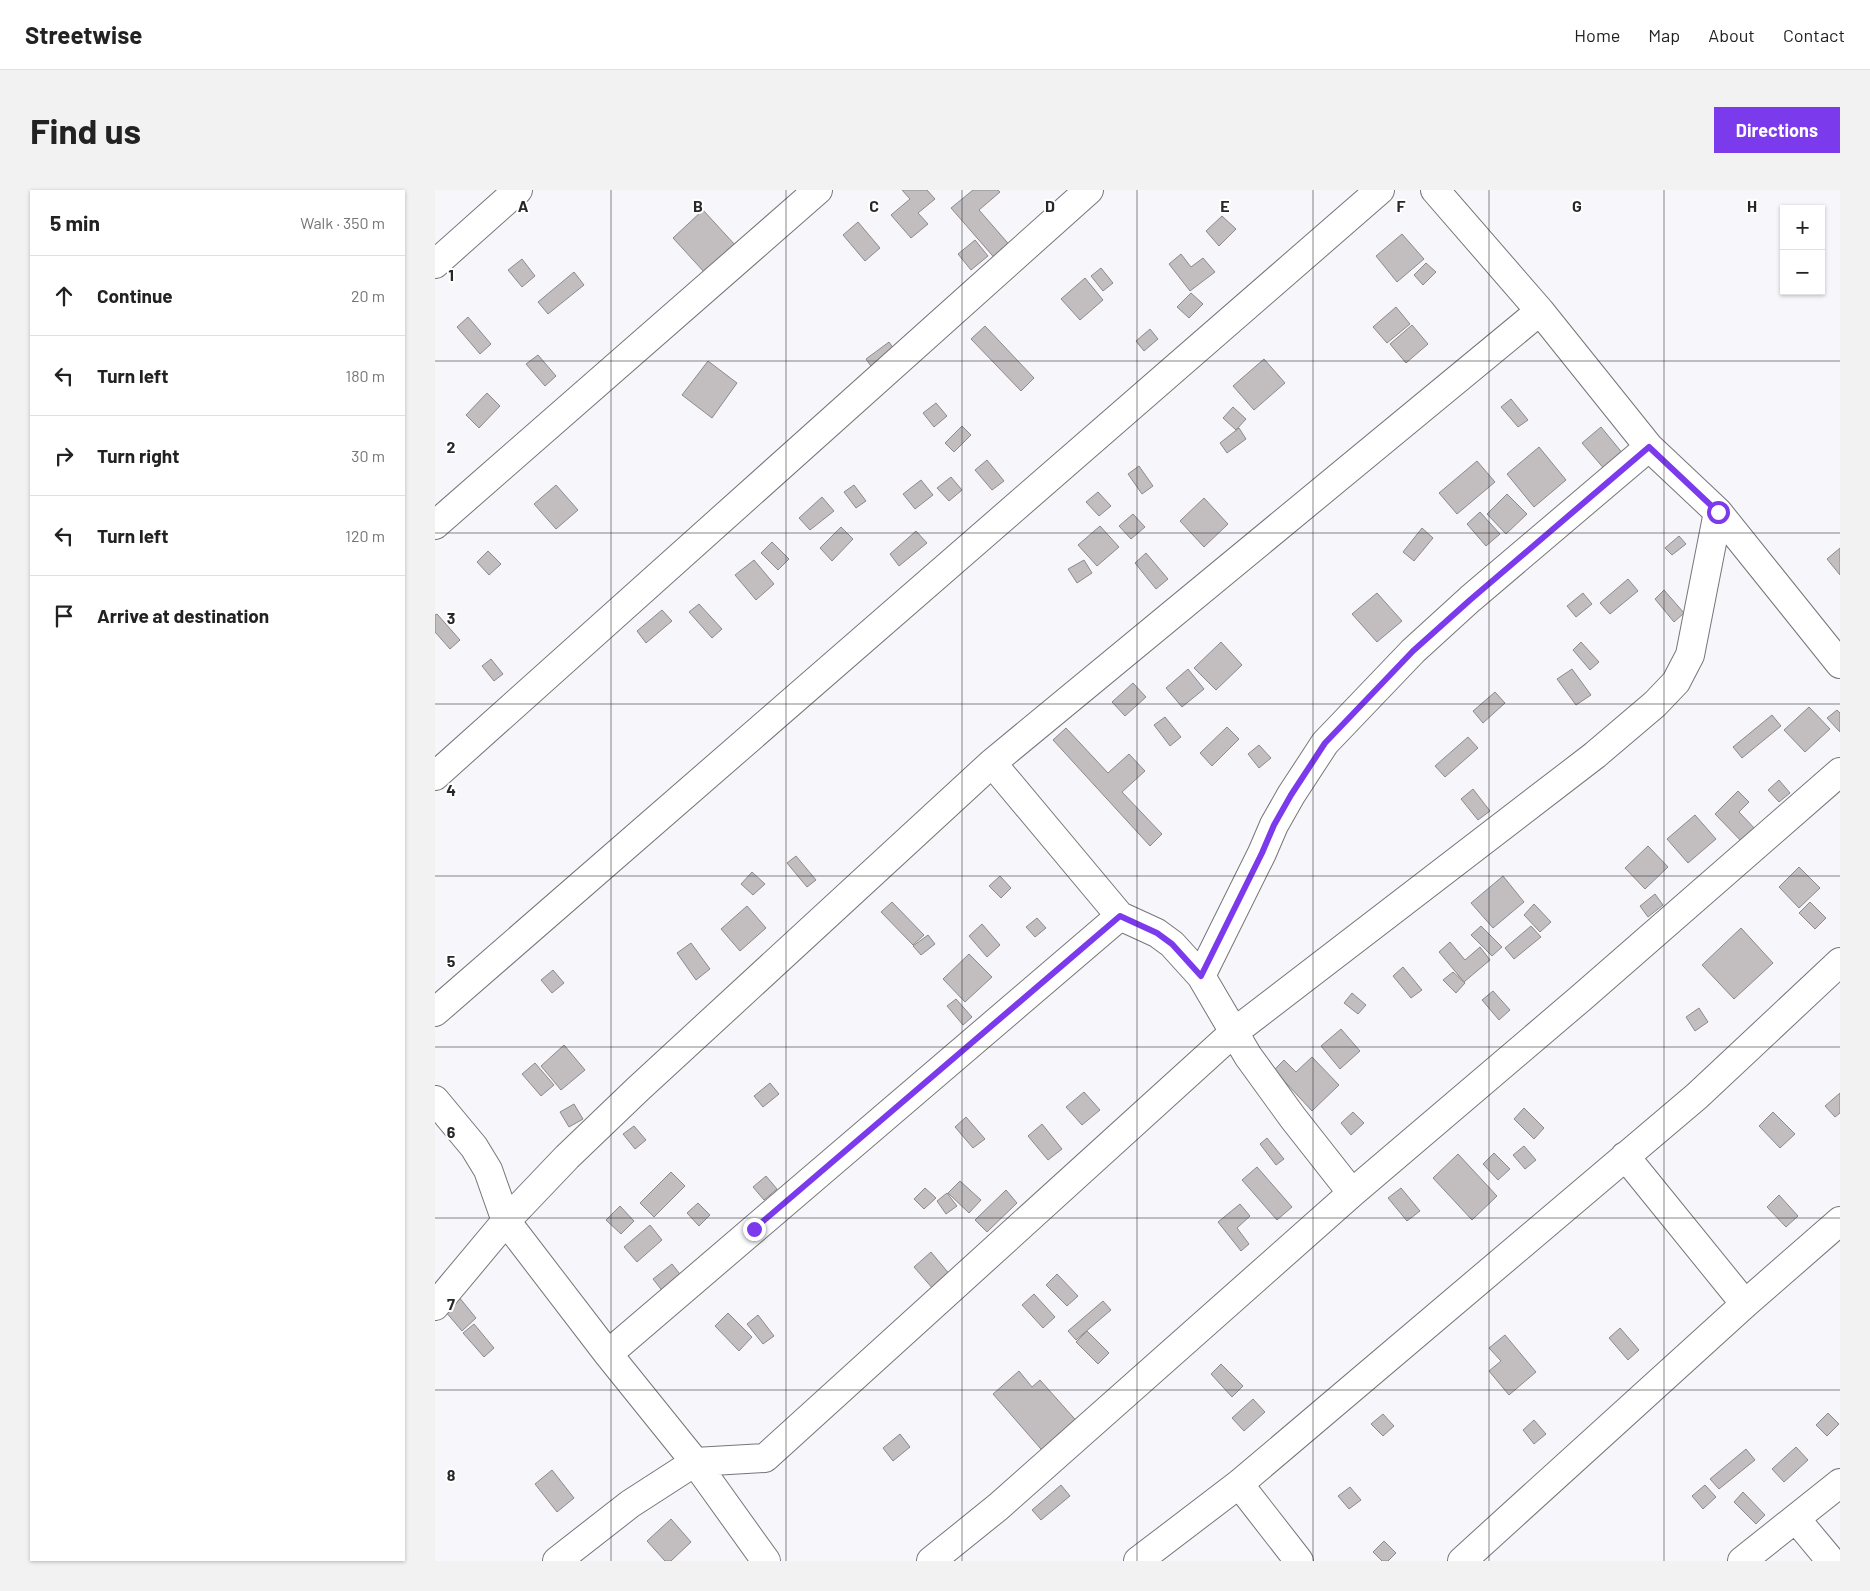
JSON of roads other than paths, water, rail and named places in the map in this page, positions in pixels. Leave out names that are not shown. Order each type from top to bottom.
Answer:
[{"type":"street","points":[[435,264],[518,190]]},
{"type":"street","points":[[435,525],[818,190]]},
{"type":"street","points":[[435,776],[1089,190]]},
{"type":"street","points":[[435,1012],[1380,190]]},
{"type":"street","points":[[1435,190],[1540,311],[1649,447],[1718,512],[1840,664]]},
{"type":"street","points":[[435,1306],[506,1221],[567,1157],[638,1088],[992,763],[1540,311]]},
{"type":"street","points":[[1201,976],[1274,825],[1325,743],[1413,651],[1649,447]]},
{"type":"street","points":[[557,1561],[630,1504],[695,1462],[765,1458],[1233,1033],[1595,755],[1655,704],[1676,682],[1691,655],[1718,512]]},
{"type":"street","points":[[992,763],[1120,916],[1157,933],[1172,944],[1201,976],[1233,1033],[1293,1118],[1352,1193]]},
{"type":"street","points":[[931,1561],[998,1507],[1352,1193],[1581,998],[1840,772]]},
{"type":"street","points":[[608,1354],[1120,916]]},
{"type":"street","points":[[1139,1561],[1239,1484],[1697,1096],[1840,962]]},
{"type":"street","points":[[435,1100],[474,1147],[488,1170],[506,1221],[608,1354],[695,1462],[766,1561]]},
{"type":"street","points":[[1625,1156],[1745,1304]]},
{"type":"street","points":[[1462,1561],[1745,1304],[1840,1221]]},
{"type":"street","points":[[1742,1561],[1840,1483]]},
{"type":"street","points":[[1239,1484],[1299,1561]]},
{"type":"street","points":[[1796,1519],[1831,1561]]}]
